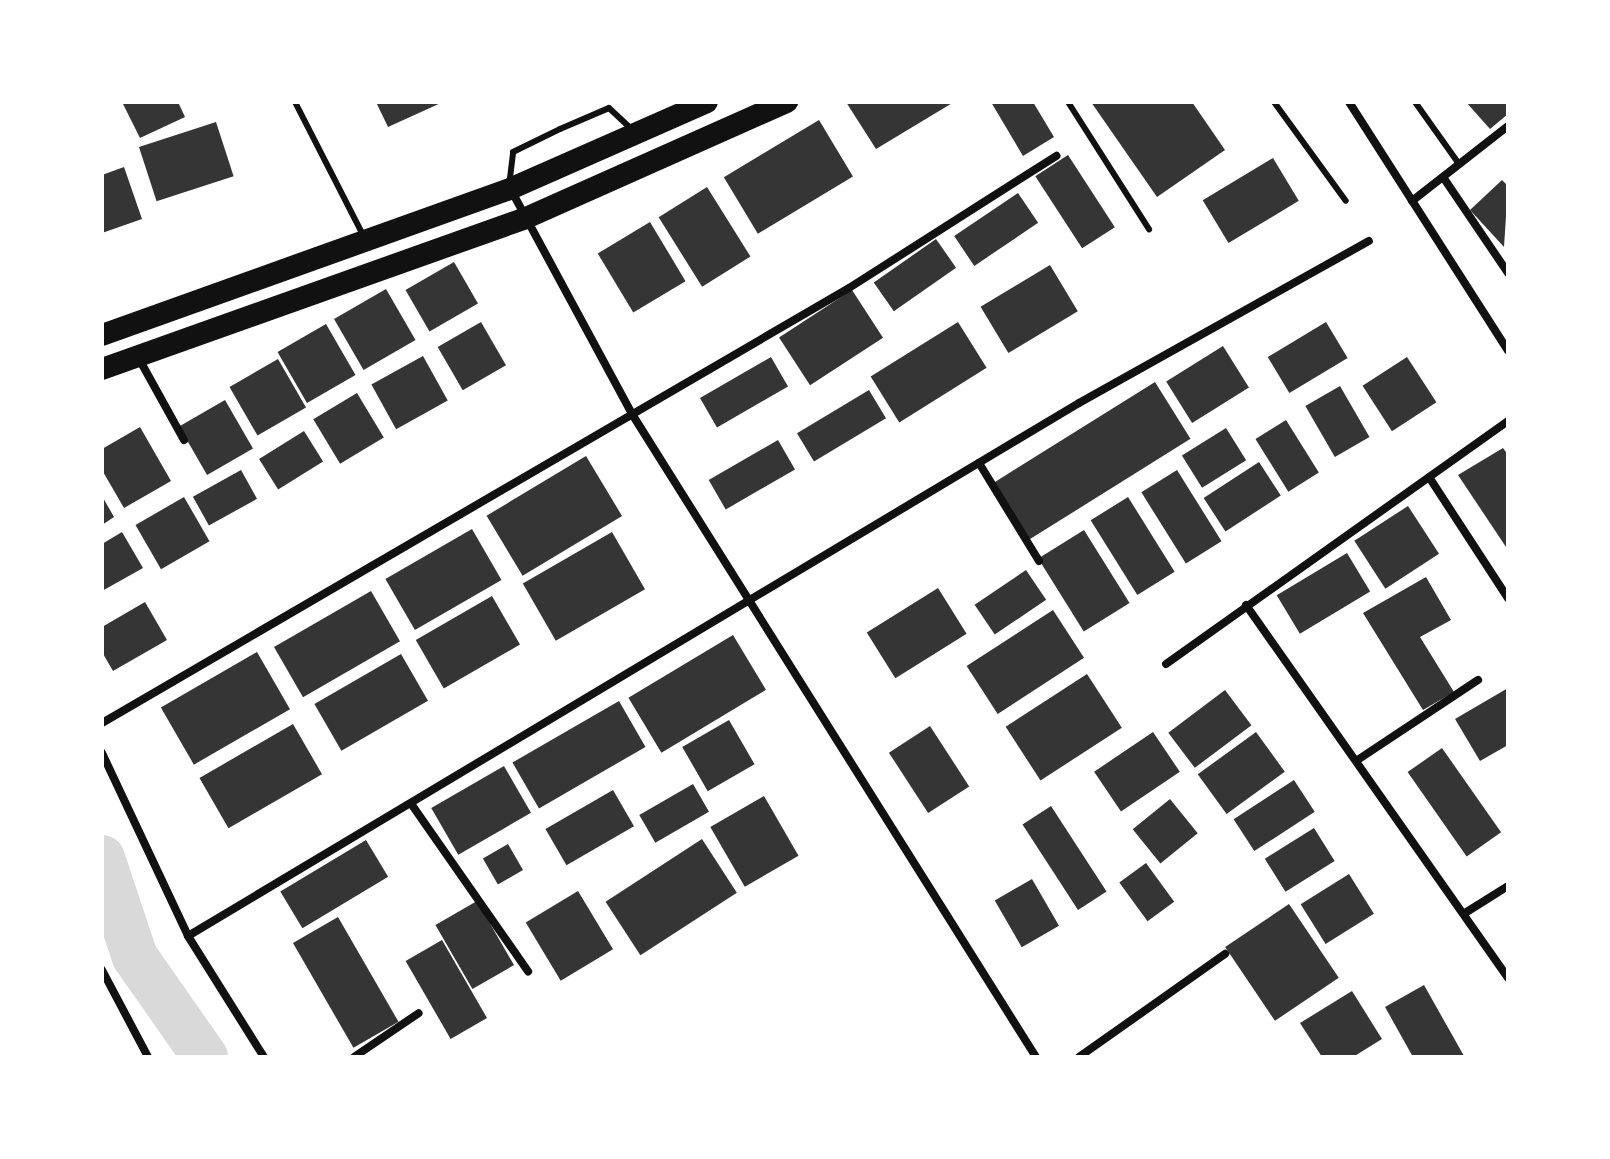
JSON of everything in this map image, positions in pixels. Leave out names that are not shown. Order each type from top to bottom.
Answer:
[{"type":"highway","points":[[102,335],[510,189],[707,102]]},
{"type":"highway","points":[[102,369],[526,218],[787,102]]},
{"type":"street","points":[[1349,102],[1508,351]]},
{"type":"street","points":[[1412,201],[1508,126]]},
{"type":"street","points":[[102,723],[849,288],[1056,156]]},
{"type":"street","points":[[1443,177],[1508,273]]},
{"type":"street","points":[[510,189],[632,414],[1036,1057]]},
{"type":"street","points":[[188,936],[412,805],[979,463],[1369,241]]},
{"type":"street","points":[[138,356],[184,440]]},
{"type":"street","points":[[1166,664],[1508,421]]},
{"type":"street","points":[[979,463],[1039,561]]},
{"type":"street","points":[[1429,477],[1508,598]]},
{"type":"street","points":[[1246,605],[1359,759],[1508,978]]},
{"type":"street","points":[[1359,759],[1478,680]]},
{"type":"street","points":[[102,753],[188,936],[264,1057]]},
{"type":"street","points":[[412,805],[528,971]]},
{"type":"street","points":[[1465,913],[1508,886]]},
{"type":"street","points":[[1079,1057],[1225,954]]},
{"type":"street","points":[[102,970],[148,1057]]},
{"type":"street","points":[[354,1057],[419,1013]]},
{"type":"lane","points":[[295,102],[365,240]]},
{"type":"lane","points":[[1068,102],[1149,229]]},
{"type":"lane","points":[[1274,102],[1346,201]]},
{"type":"lane","points":[[1415,102],[1459,164]]},
{"type":"lane","points":[[510,189],[513,152],[560,129],[609,108],[622,113],[635,134]]},
{"type":"building","points":[[122,102],[178,102],[185,117],[140,138]]},
{"type":"building","points":[[376,102],[443,102],[388,127]]},
{"type":"building","points":[[846,102],[954,102],[876,149]]},
{"type":"building","points":[[991,102],[1033,102],[1054,137],[1023,156]]},
{"type":"building","points":[[1091,102],[1192,102],[1225,150],[1157,197]]},
{"type":"building","points":[[1466,102],[1508,102],[1508,114],[1490,129]]},
{"type":"building","points":[[819,120],[853,177],[758,234],[724,177]]},
{"type":"building","points":[[216,122],[234,176],[157,201],[139,147]]},
{"type":"building","points":[[1068,155],[1115,227],[1082,248],[1035,176]]},
{"type":"building","points":[[1273,158],[1299,201],[1228,243],[1203,200]]},
{"type":"building","points":[[124,167],[142,219],[102,233],[102,175]]},
{"type":"building","points":[[1502,180],[1508,186],[1504,247],[1470,210]]},
{"type":"building","points":[[707,187],[750,257],[702,287],[659,217]]},
{"type":"building","points":[[1018,193],[1038,223],[974,266],[954,236]]},
{"type":"building","points":[[650,222],[686,281],[633,313],[598,253]]},
{"type":"building","points":[[936,239],[956,268],[894,311],[874,283]]},
{"type":"building","points":[[454,262],[478,304],[430,332],[406,290]]},
{"type":"building","points":[[1050,265],[1078,311],[1008,353],[981,307]]},
{"type":"building","points":[[386,289],[416,340],[364,370],[334,319]]},
{"type":"building","points":[[852,290],[883,338],[810,385],[779,337]]},
{"type":"building","points":[[481,322],[506,365],[463,390],[438,347]]},
{"type":"building","points":[[958,322],[987,368],[899,422],[871,377]]},
{"type":"building","points":[[1326,322],[1348,358],[1289,393],[1268,357]]},
{"type":"building","points":[[326,324],[356,375],[307,403],[278,352]]},
{"type":"building","points":[[1223,346],[1249,388],[1192,423],[1166,382]]},
{"type":"building","points":[[423,356],[448,401],[396,429],[371,385]]},
{"type":"building","points":[[771,357],[788,386],[717,427],[700,398]]},
{"type":"building","points":[[1407,357],[1436,402],[1392,431],[1363,386]]},
{"type":"building","points":[[278,359],[306,407],[258,435],[230,387]]},
{"type":"building","points":[[1155,382],[1191,439],[1028,541],[992,484]]},
{"type":"building","points":[[1340,386],[1370,437],[1335,457],[1305,406]]},
{"type":"building","points":[[869,390],[886,418],[814,462],[797,433]]},
{"type":"building","points":[[357,393],[384,438],[340,464],[313,419]]},
{"type":"building","points":[[225,400],[253,448],[207,475],[179,426]]},
{"type":"building","points":[[1286,420],[1319,473],[1288,492],[1255,439]]},
{"type":"building","points":[[140,427],[171,481],[124,508],[102,470],[102,449]]},
{"type":"building","points":[[1226,428],[1246,460],[1202,488],[1182,456]]},
{"type":"building","points":[[304,431],[323,462],[278,490],[259,459]]},
{"type":"building","points":[[778,440],[795,469],[726,509],[709,480]]},
{"type":"building","points":[[1503,448],[1508,455],[1508,550],[1458,475]]},
{"type":"building","points":[[586,456],[622,516],[523,576],[487,516]]},
{"type":"building","points":[[1259,462],[1281,496],[1225,531],[1204,498]]},
{"type":"building","points":[[241,470],[257,499],[209,526],[193,497]]},
{"type":"building","points":[[1177,470],[1222,541],[1186,563],[1141,492]]},
{"type":"building","points":[[102,496],[114,517],[102,525]]},
{"type":"building","points":[[184,497],[210,541],[161,569],[136,525]]},
{"type":"building","points":[[1128,497],[1175,572],[1137,595],[1091,520]]},
{"type":"building","points":[[1408,506],[1439,554],[1385,589],[1354,541]]},
{"type":"building","points":[[472,529],[501,580],[415,630],[385,579]]},
{"type":"building","points":[[1084,530],[1130,603],[1084,632],[1038,559]]},
{"type":"building","points":[[122,532],[143,568],[102,591],[102,544]]},
{"type":"building","points":[[612,532],[645,589],[556,641],[523,584]]},
{"type":"building","points":[[1347,553],[1370,592],[1300,634],[1277,595]]},
{"type":"building","points":[[1026,570],[1046,600],[995,635],[975,605]]},
{"type":"building","points":[[1426,577],[1451,620],[1420,637],[1454,692],[1423,710],[1363,613]]},
{"type":"building","points":[[938,588],[967,634],[895,678],[867,633]]},
{"type":"building","points":[[371,591],[400,641],[303,697],[274,647]]},
{"type":"building","points":[[492,596],[520,644],[444,688],[416,640]]},
{"type":"building","points":[[145,602],[167,640],[113,671],[102,652],[102,627]]},
{"type":"building","points":[[1053,610],[1084,658],[998,714],[967,666]]},
{"type":"building","points":[[733,635],[766,690],[661,753],[628,698]]},
{"type":"building","points":[[257,652],[290,709],[194,765],[161,708]]},
{"type":"building","points":[[401,654],[428,701],[341,751],[314,704]]},
{"type":"building","points":[[1087,674],[1122,728],[1041,781],[1006,727]]},
{"type":"building","points":[[1508,688],[1508,745],[1480,761],[1455,719]]},
{"type":"building","points":[[1225,690],[1251,725],[1195,768],[1168,733]]},
{"type":"building","points":[[619,701],[646,747],[539,808],[512,762]]},
{"type":"building","points":[[729,720],[755,764],[708,791],[682,747]]},
{"type":"building","points":[[293,724],[322,774],[228,828],[199,778]]},
{"type":"building","points":[[930,726],[969,786],[928,813],[889,753]]},
{"type":"building","points":[[1153,732],[1180,772],[1121,811],[1094,772]]},
{"type":"building","points":[[1256,732],[1285,772],[1227,814],[1198,774]]},
{"type":"building","points":[[1442,748],[1501,832],[1467,856],[1408,772]]},
{"type":"building","points":[[504,766],[531,813],[458,855],[431,808]]},
{"type":"building","points":[[1294,780],[1315,812],[1254,851],[1234,819]]},
{"type":"building","points":[[693,784],[709,812],[655,843],[639,815]]},
{"type":"building","points":[[613,790],[634,826],[566,865],[545,829]]},
{"type":"building","points":[[764,796],[799,856],[745,887],[710,827]]},
{"type":"building","points":[[1170,799],[1198,833],[1160,863],[1133,829]]},
{"type":"building","points":[[1051,806],[1107,892],[1078,910],[1022,825]]},
{"type":"building","points":[[1314,828],[1335,861],[1285,892],[1265,859]]},
{"type":"building","points":[[702,839],[737,893],[640,955],[606,902]]},
{"type":"building","points":[[366,840],[388,877],[302,928],[280,892]]},
{"type":"building","points":[[508,844],[523,870],[498,884],[483,858]]},
{"type":"building","points":[[1146,863],[1174,902],[1148,921],[1119,882]]},
{"type":"building","points":[[1349,874],[1374,914],[1326,944],[1301,904]]},
{"type":"building","points":[[1032,879],[1059,926],[1022,947],[995,900]]},
{"type":"building","points":[[578,891],[613,949],[561,981],[526,922]]},
{"type":"building","points":[[477,901],[514,965],[472,989],[435,925]]},
{"type":"building","points":[[1289,904],[1339,978],[1275,1021],[1225,947]]},
{"type":"building","points":[[338,917],[399,1022],[353,1048],[293,943]]},
{"type":"building","points":[[442,940],[487,1018],[451,1039],[406,961]]},
{"type":"building","points":[[1424,985],[1464,1056],[1413,1057],[1385,1007]]},
{"type":"building","points":[[1352,991],[1382,1039],[1353,1057],[1322,1057],[1300,1023]]},
{"type":"waterway","points":[[102,858],[135,957],[205,1057]]}]
